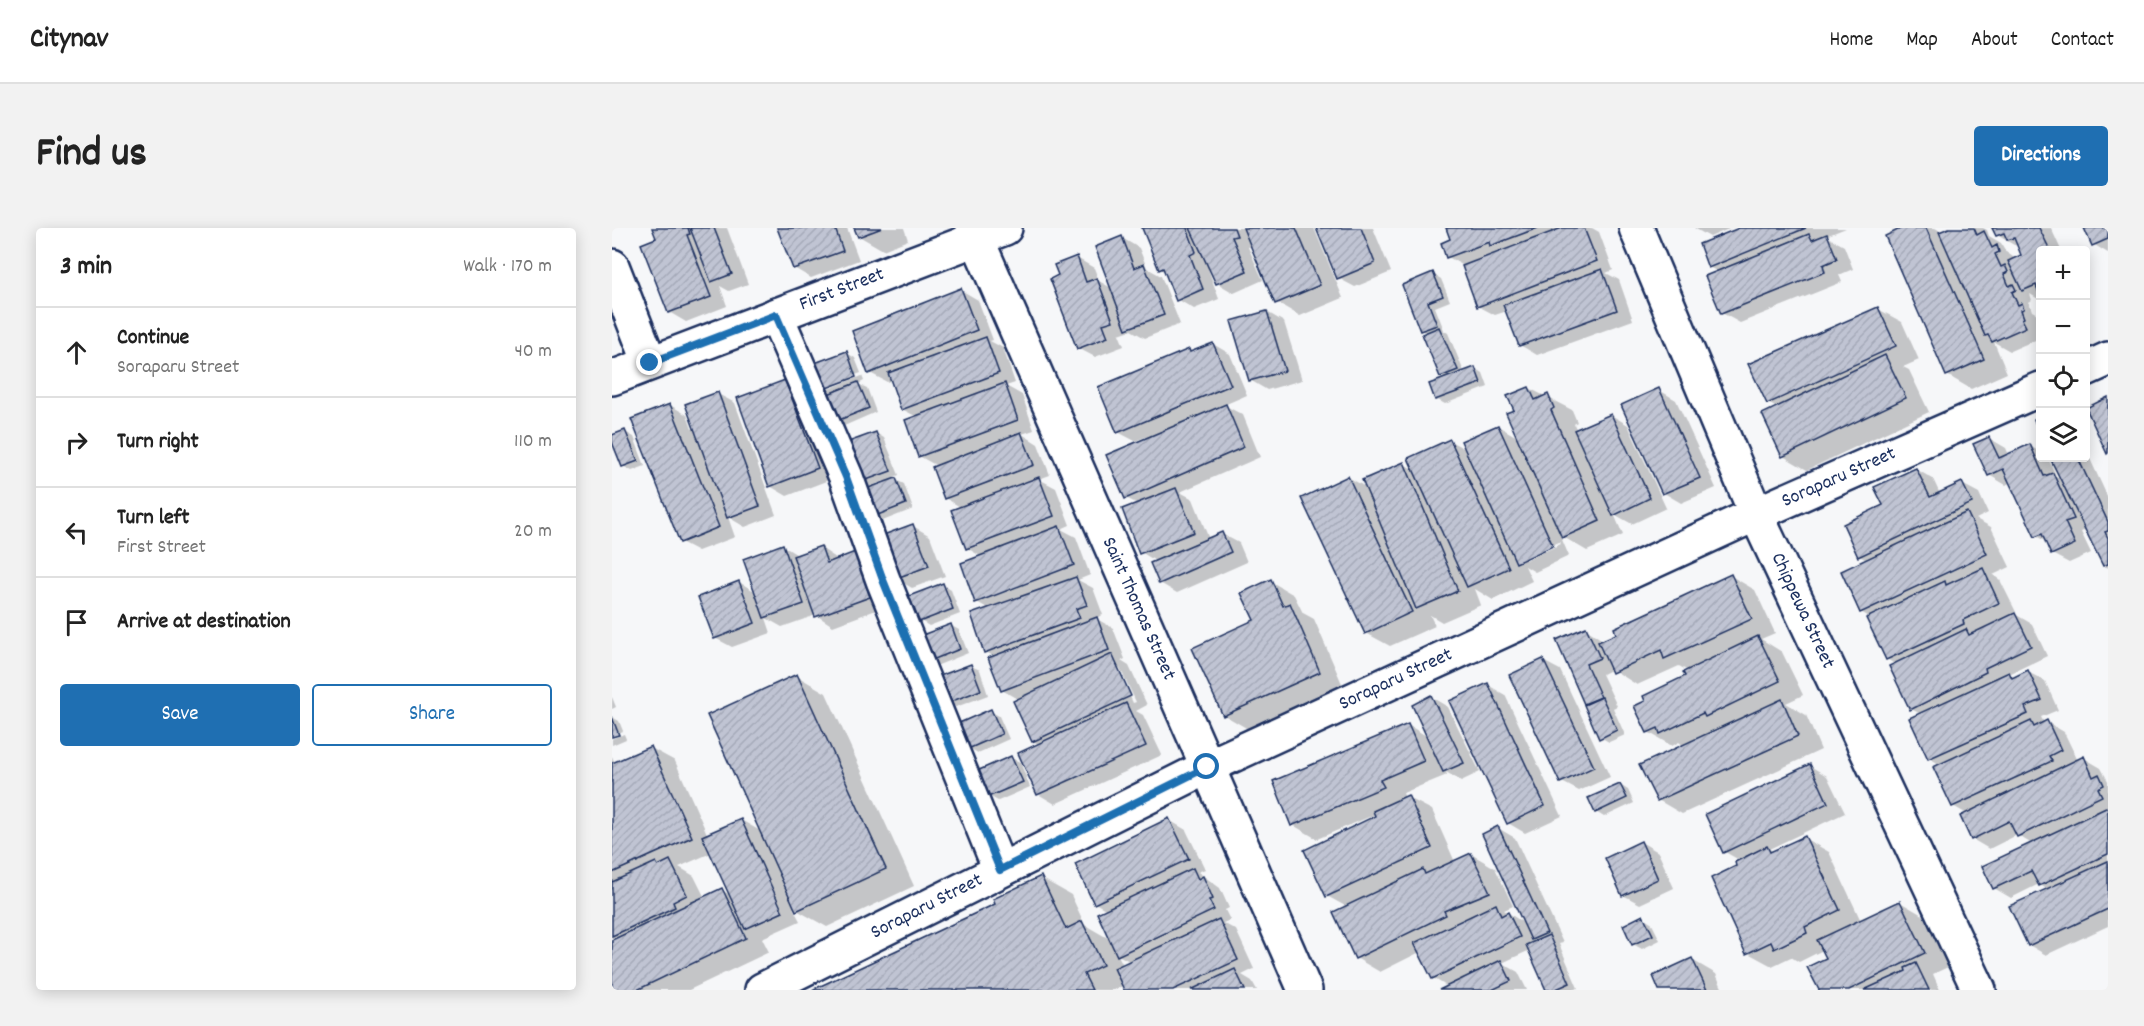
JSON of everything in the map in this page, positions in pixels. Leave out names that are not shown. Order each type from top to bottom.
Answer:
[{"type":"street","name":"Chippewa Street","points":[[1636,228],[1756,514],[1979,990]]},
{"type":"street","name":"First Street","points":[[612,378],[984,232]]},
{"type":"street","name":"Saint Thomas Street","points":[[984,232],[1207,767],[1305,990]]},
{"type":"street","points":[[612,266],[650,363]]},
{"type":"street","points":[[776,315],[846,477],[883,580],[1000,870]]},
{"type":"street","points":[[2090,367],[2108,359]]},
{"type":"street","name":"Soraparu Street","points":[[762,990],[1207,767],[1756,514],[2036,391]]},
{"type":"building","points":[[652,228],[688,228],[690,234],[687,235],[711,297],[668,313],[641,244],[656,238]]},
{"type":"building","points":[[690,228],[714,228],[732,274],[711,282]]},
{"type":"building","points":[[777,228],[835,228],[843,251],[793,269]]},
{"type":"building","points":[[854,228],[882,228],[858,237]]},
{"type":"building","points":[[1142,228],[1187,228],[1196,252],[1190,255],[1203,289],[1176,301],[1163,268],[1159,270]]},
{"type":"building","points":[[1190,228],[1234,228],[1237,236],[1232,237],[1247,271],[1216,284]]},
{"type":"building","points":[[1243,228],[1296,228],[1320,285],[1275,304]]},
{"type":"building","points":[[1316,228],[1361,228],[1375,263],[1337,279]]},
{"type":"building","points":[[1446,228],[1538,228],[1490,246],[1489,242],[1446,258],[1441,243],[1450,239]]},
{"type":"building","points":[[1562,228],[1584,228],[1597,261],[1477,307],[1462,266]]},
{"type":"building","points":[[1739,228],[1806,228],[1708,268],[1699,244]]},
{"type":"building","points":[[1902,228],[1926,228],[1984,359],[1946,376],[1885,236]]},
{"type":"building","points":[[1949,228],[1974,228],[1977,235],[1984,231],[1992,248],[1997,245],[1999,252],[1995,254],[2001,267],[2005,265],[2008,272],[2004,274],[2009,286],[2013,284],[2016,290],[2012,292],[2018,305],[2022,303],[2024,309],[2021,310],[2024,318],[2022,319],[2026,327],[1992,342],[1988,335],[1985,336],[1939,232]]},
{"type":"building","points":[[1992,228],[2039,228],[2048,246],[2036,246],[2036,285],[2022,291],[2008,261],[2021,255],[2014,238],[2007,240],[2004,233],[1996,236]]},
{"type":"building","points":[[2084,228],[2108,228],[2108,239],[2092,246]]},
{"type":"building","points":[[1809,234],[1812,240],[1827,234],[1837,259],[1823,265],[1825,272],[1721,314],[1705,276]]},
{"type":"building","points":[[1122,236],[1134,268],[1144,264],[1164,315],[1126,329],[1095,247]]},
{"type":"building","points":[[1077,256],[1086,282],[1097,278],[1113,321],[1103,324],[1108,337],[1077,349],[1050,279],[1058,275],[1054,265]]},
{"type":"building","points":[[1602,269],[1617,310],[1519,346],[1503,305]]},
{"type":"building","points":[[1433,272],[1443,296],[1428,302],[1437,325],[1420,331],[1402,285]]},
{"type":"building","points":[[961,288],[977,330],[868,374],[852,331]]},
{"type":"building","points":[[1878,307],[1896,346],[1767,404],[1748,364]]},
{"type":"building","points":[[1267,311],[1285,371],[1249,381],[1231,321]]},
{"type":"building","points":[[1439,327],[1458,370],[1440,377],[1422,334]]},
{"type":"building","points":[[986,337],[999,373],[901,410],[888,373]]},
{"type":"building","points":[[1213,343],[1231,385],[1117,433],[1098,387],[1189,349],[1190,352]]},
{"type":"building","points":[[847,351],[856,377],[821,390],[812,364]]},
{"type":"building","points":[[1885,355],[1906,398],[1782,457],[1762,414]]},
{"type":"building","points":[[1475,367],[1481,383],[1435,400],[1429,384]]},
{"type":"building","points":[[785,380],[818,468],[769,487],[737,398]]},
{"type":"building","points":[[858,382],[869,408],[834,422],[823,396]]},
{"type":"building","points":[[1005,383],[1018,420],[918,457],[905,420]]},
{"type":"building","points":[[1529,387],[1535,400],[1548,394],[1554,408],[1551,410],[1600,521],[1562,538],[1506,413],[1514,410],[1507,396]]},
{"type":"building","points":[[1659,388],[1700,478],[1662,494],[1621,405]]},
{"type":"building","points":[[718,392],[760,506],[727,518],[685,404]]},
{"type":"building","points":[[2108,397],[2107,454],[2090,417],[2090,406]]},
{"type":"building","points":[[670,404],[719,527],[680,543],[631,419]]},
{"type":"building","points":[[1226,404],[1244,447],[1125,499],[1106,455]]},
{"type":"building","points":[[1611,414],[1650,498],[1613,516],[1574,430]]},
{"type":"building","points":[[1498,425],[1553,546],[1516,563],[1461,441]]},
{"type":"building","points":[[625,430],[638,461],[622,467],[612,442],[612,435]]},
{"type":"building","points":[[876,432],[891,471],[858,483],[843,444]]},
{"type":"building","points":[[1021,432],[1034,465],[944,499],[932,467]]},
{"type":"building","points":[[1989,437],[1999,458],[2030,444],[2044,476],[2053,473],[2074,519],[2065,522],[2075,544],[2051,555],[2042,534],[2035,537],[2003,469],[1988,476],[1973,444]]},
{"type":"building","points":[[1450,439],[1509,568],[1467,587],[1408,458]]},
{"type":"building","points":[[1404,462],[1458,591],[1416,609],[1362,480]]},
{"type":"building","points":[[2052,462],[2080,462],[2108,522],[2108,531],[2105,532],[2108,538],[2108,564],[2103,566]]},
{"type":"building","points":[[1916,468],[1930,497],[1962,482],[1972,503],[1858,557],[1843,524],[1883,505],[1874,487]]},
{"type":"building","points":[[1348,476],[1412,612],[1365,634],[1301,498]]},
{"type":"building","points":[[1039,477],[1054,516],[966,549],[951,510]]},
{"type":"building","points":[[896,478],[906,504],[870,518],[860,491]]},
{"type":"building","points":[[1176,488],[1194,532],[1139,554],[1122,509]]},
{"type":"building","points":[[1967,512],[1987,554],[1860,613],[1841,571]]},
{"type":"building","points":[[913,524],[929,566],[894,579],[878,537]]},
{"type":"building","points":[[1059,526],[1074,565],[975,603],[961,563]]},
{"type":"building","points":[[1222,532],[1231,552],[1159,584],[1150,563]]},
{"type":"building","points":[[783,544],[804,604],[764,618],[743,559]]},
{"type":"building","points":[[821,546],[827,563],[855,552],[870,597],[815,617],[793,556]]},
{"type":"building","points":[[1983,568],[1999,603],[1963,620],[1964,624],[1886,660],[1866,618],[1945,581],[1946,585]]},
{"type":"building","points":[[1731,574],[1752,619],[1664,659],[1661,650],[1612,673],[1598,642],[1616,634],[1614,628]]},
{"type":"building","points":[[1076,577],[1087,605],[1076,609],[1080,618],[984,653],[971,614]]},
{"type":"building","points":[[1271,579],[1283,606],[1290,603],[1320,672],[1223,716],[1192,648],[1254,620],[1241,593]]},
{"type":"building","points":[[739,581],[755,623],[714,639],[698,597]]},
{"type":"building","points":[[943,583],[953,609],[919,622],[909,596]]},
{"type":"building","points":[[2015,613],[2031,646],[1985,668],[1986,672],[1910,710],[1889,666],[1966,629],[1969,635]]},
{"type":"building","points":[[1097,617],[1109,650],[1001,691],[988,658]]},
{"type":"building","points":[[951,624],[960,649],[927,662],[917,637]]},
{"type":"building","points":[[1586,627],[1600,658],[1586,664],[1601,697],[1584,704],[1556,640]]},
{"type":"building","points":[[1758,636],[1780,681],[1705,717],[1703,713],[1660,734],[1658,728],[1647,733],[1634,706],[1645,701],[1643,696],[1685,676],[1683,672]]},
{"type":"building","points":[[1112,654],[1131,696],[1032,742],[1013,701]]},
{"type":"building","points":[[1543,659],[1594,767],[1560,783],[1509,675]]},
{"type":"building","points":[[971,664],[981,690],[947,703],[937,677]]},
{"type":"building","points":[[2028,670],[2042,700],[2025,707],[2028,714],[1928,759],[1909,718],[2009,672],[2012,678]]},
{"type":"building","points":[[797,674],[886,869],[796,911],[707,715]]},
{"type":"building","points":[[1488,683],[1545,806],[1507,824],[1449,701]]},
{"type":"building","points":[[1431,695],[1464,763],[1443,772],[1412,705]]},
{"type":"building","points":[[1602,697],[1617,730],[1599,739],[1584,705]]},
{"type":"building","points":[[1782,699],[1798,736],[1657,801],[1639,765]]},
{"type":"building","points":[[1126,703],[1146,746],[1037,795],[1018,753]]},
{"type":"building","points":[[991,709],[1002,734],[968,749],[957,724]]},
{"type":"building","points":[[612,717],[619,735],[612,737]]},
{"type":"building","points":[[2047,720],[2061,750],[2049,756],[2052,761],[1952,807],[1933,767],[2031,721],[2034,727]]},
{"type":"building","points":[[1408,724],[1424,761],[1380,780],[1384,787],[1291,826],[1273,781]]},
{"type":"building","points":[[651,746],[692,837],[612,873],[612,763]]},
{"type":"building","points":[[1011,756],[1023,782],[988,797],[977,771]]},
{"type":"building","points":[[2084,756],[2093,777],[2099,774],[2104,785],[2098,788],[2102,796],[2017,837],[2009,821],[1971,840],[1960,816]]},
{"type":"building","points":[[1810,764],[1828,803],[1723,853],[1705,814]]},
{"type":"building","points":[[1620,784],[1627,798],[1595,813],[1588,798]]},
{"type":"building","points":[[1408,795],[1432,848],[1326,897],[1304,850],[1375,816],[1373,811]]},
{"type":"building","points":[[2108,807],[2108,854],[2039,886],[2031,871],[1993,889],[1982,866]]},
{"type":"building","points":[[1169,818],[1189,859],[1094,904],[1075,864]]},
{"type":"building","points":[[741,819],[783,912],[745,929],[702,836]]},
{"type":"building","points":[[1498,826],[1547,933],[1531,940],[1482,834]]},
{"type":"building","points":[[1805,836],[1840,910],[1805,927],[1807,933],[1774,949],[1771,942],[1746,954],[1711,878],[1736,866],[1735,862],[1767,846],[1770,852]]},
{"type":"building","points":[[1641,841],[1658,879],[1622,896],[1605,858]]},
{"type":"building","points":[[1471,853],[1490,892],[1444,911],[1446,915],[1355,959],[1333,912],[1423,869],[1425,874]]},
{"type":"building","points":[[670,860],[687,895],[673,902],[675,907],[612,936],[612,882],[656,862],[658,866]]},
{"type":"building","points":[[2108,861],[2108,909],[2028,946],[2009,906]]},
{"type":"building","points":[[1193,868],[1198,879],[1203,876],[1213,899],[1209,900],[1214,910],[1117,956],[1097,913]]},
{"type":"building","points":[[1041,876],[1066,929],[1082,921],[1103,965],[1084,974],[1092,990],[812,990],[995,904],[993,899]]},
{"type":"building","points":[[722,888],[746,938],[637,990],[612,990],[612,940]]},
{"type":"building","points":[[1900,901],[1925,953],[1849,990],[1819,990],[1807,967],[1826,958],[1817,940]]},
{"type":"building","points":[[1496,904],[1501,916],[1508,912],[1520,937],[1432,979],[1414,943]]},
{"type":"building","points":[[1643,915],[1653,935],[1632,945],[1623,925]]},
{"type":"building","points":[[1219,919],[1238,960],[1173,990],[1124,990],[1114,968]]},
{"type":"building","points":[[1549,935],[1570,983],[1554,990],[1546,990],[1526,945]]},
{"type":"building","points":[[1692,958],[1707,990],[1659,990],[1653,976]]},
{"type":"building","points":[[1501,960],[1511,981],[1492,990],[1439,990]]},
{"type":"building","points":[[1916,963],[1929,990],[1864,990],[1906,971],[1905,968]]},
{"type":"building","points":[[1235,969],[1245,990],[1191,990]]},
{"type":"route","points":[[650,363],[776,315],[846,477],[883,580],[1000,870],[1207,767]]}]
